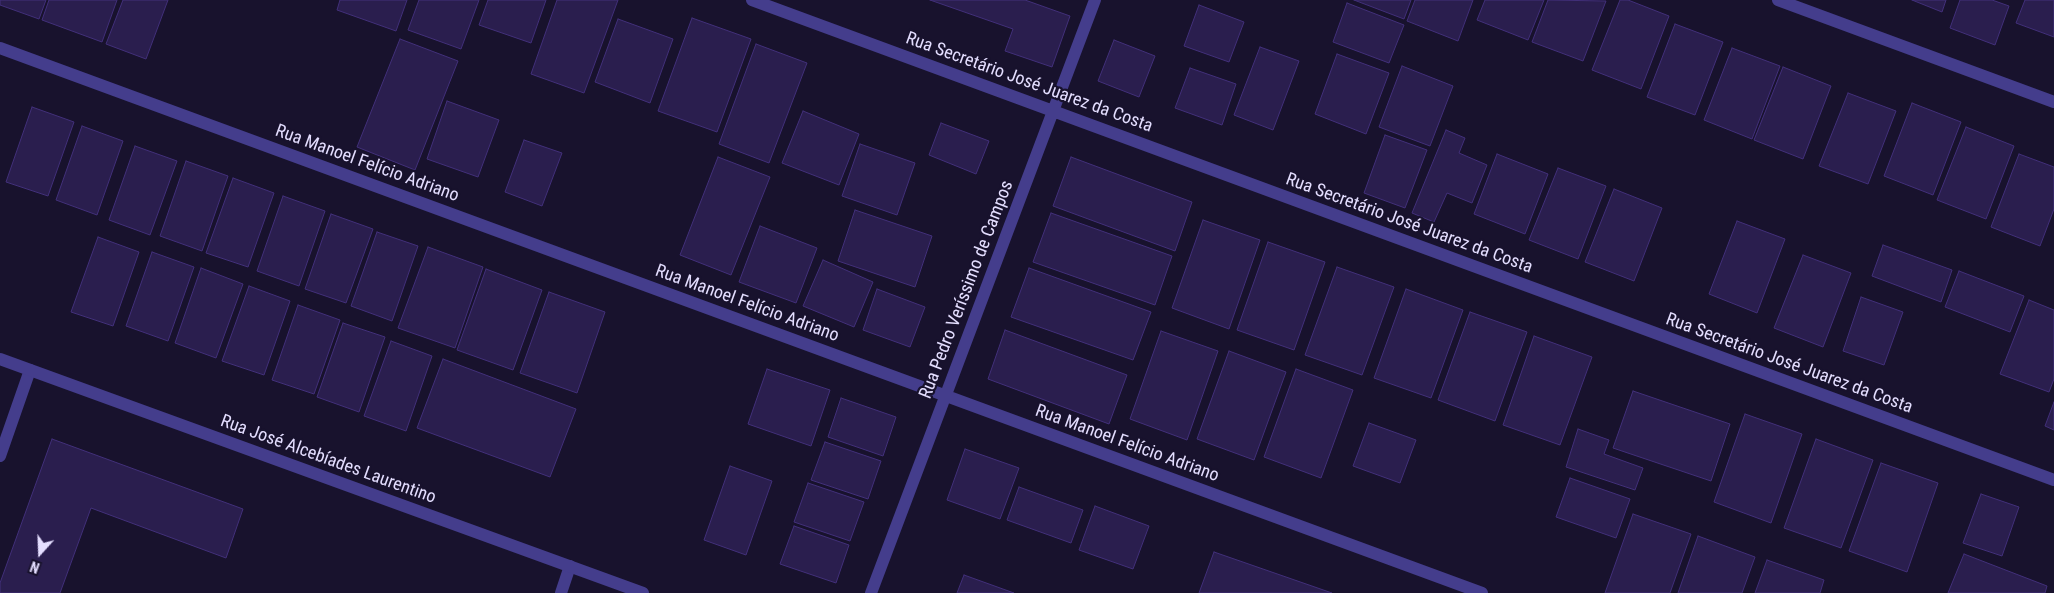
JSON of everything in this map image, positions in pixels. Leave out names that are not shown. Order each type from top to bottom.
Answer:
[{"type":"street","name":"Rua Secretário José Juarez da Costa","points":[[752,0],[2054,480]]},
{"type":"street","name":"Rua Pedro Veríssimo de Campos","points":[[871,593],[1095,0]]},
{"type":"street","points":[[1778,0],[2054,102]]},
{"type":"street","name":"Rua Manoel Felício Adriano","points":[[0,48],[1482,593]]},
{"type":"street","name":"Rua José Alcebíades Laurentino","points":[[0,360],[643,593]]},
{"type":"street","points":[[0,456],[30,370]]},
{"type":"street","points":[[561,593],[570,566]]},
{"type":"building","points":[[0,0],[46,0],[39,19],[0,5]]},
{"type":"building","points":[[49,0],[117,0],[102,42],[42,20]]},
{"type":"building","points":[[123,0],[168,0],[146,59],[106,44]]},
{"type":"building","points":[[340,0],[407,0],[396,31],[337,10]]},
{"type":"building","points":[[419,0],[479,0],[461,49],[408,30]]},
{"type":"building","points":[[488,0],[546,0],[531,43],[479,25]]},
{"type":"building","points":[[557,0],[618,0],[584,93],[531,74]]},
{"type":"building","points":[[930,0],[1025,0],[1070,16],[1052,67],[1005,51],[1013,29]]},
{"type":"building","points":[[1354,0],[1411,0],[1404,19]]},
{"type":"building","points":[[1415,0],[1473,0],[1458,41],[1407,21]]},
{"type":"building","points":[[1485,0],[1544,0],[1528,40],[1477,20]]},
{"type":"building","points":[[1548,0],[1606,1],[1583,61],[1532,42]]},
{"type":"building","points":[[1620,0],[1628,0],[1669,16],[1641,89],[1592,70]]},
{"type":"building","points":[[1912,0],[1946,0],[1942,12]]},
{"type":"building","points":[[1960,0],[1992,0],[2009,6],[1995,45],[1950,28]]},
{"type":"building","points":[[2025,0],[2054,0],[2054,37],[2016,23]]},
{"type":"building","points":[[1347,3],[1404,25],[1389,63],[1333,42]]},
{"type":"building","points":[[1199,5],[1244,22],[1229,62],[1184,46]]},
{"type":"building","points":[[692,18],[751,39],[717,132],[658,111]]},
{"type":"building","points":[[618,19],[673,39],[650,103],[595,82]]},
{"type":"building","points":[[1675,24],[1723,42],[1695,115],[1647,97]]},
{"type":"building","points":[[400,39],[458,61],[415,170],[357,147]]},
{"type":"building","points":[[1114,40],[1155,56],[1139,97],[1098,81]]},
{"type":"building","points":[[756,44],[807,63],[769,163],[719,144]]},
{"type":"building","points":[[1260,47],[1299,61],[1273,130],[1234,115]]},
{"type":"building","points":[[1732,48],[1780,66],[1752,139],[1704,120]]},
{"type":"building","points":[[1337,54],[1389,73],[1366,134],[1315,114]]},
{"type":"building","points":[[1402,66],[1453,86],[1430,146],[1379,127]]},
{"type":"building","points":[[1783,67],[1831,86],[1803,159],[1754,140]]},
{"type":"building","points":[[1190,68],[1236,84],[1222,125],[1175,108]]},
{"type":"building","points":[[1848,93],[1896,111],[1868,184],[1819,166]]},
{"type":"building","points":[[447,101],[499,120],[478,177],[427,159]]},
{"type":"building","points":[[1912,103],[1961,122],[1933,195],[1884,176]]},
{"type":"building","points":[[32,107],[74,122],[48,196],[6,182]]},
{"type":"building","points":[[803,111],[859,134],[839,185],[782,163]]},
{"type":"building","points":[[941,123],[989,141],[976,174],[929,155]]},
{"type":"building","points":[[82,126],[123,141],[97,215],[56,200]]},
{"type":"building","points":[[1966,127],[2014,146],[1986,219],[1937,200]]},
{"type":"building","points":[[1446,130],[1465,138],[1459,153],[1487,165],[1472,203],[1447,193],[1434,222],[1412,213]]},
{"type":"building","points":[[1385,135],[1427,150],[1405,208],[1364,193]]},
{"type":"building","points":[[524,140],[562,153],[542,206],[505,192]]},
{"type":"building","points":[[860,144],[915,163],[897,215],[842,196]]},
{"type":"building","points":[[135,146],[177,161],[150,235],[109,220]]},
{"type":"building","points":[[1497,154],[1548,174],[1525,234],[1474,214]]},
{"type":"building","points":[[2019,154],[2054,167],[2054,209],[2040,246],[1991,227]]},
{"type":"building","points":[[718,157],[770,177],[731,275],[680,255]]},
{"type":"building","points":[[1071,157],[1192,202],[1175,251],[1053,206]]},
{"type":"building","points":[[186,161],[228,176],[202,251],[160,236]]},
{"type":"building","points":[[1558,168],[1606,186],[1578,259],[1529,240]]},
{"type":"building","points":[[233,178],[274,193],[248,267],[206,253]]},
{"type":"building","points":[[1614,189],[1662,208],[1634,281],[1585,262]]},
{"type":"building","points":[[283,196],[325,211],[299,286],[257,271]]},
{"type":"building","points":[[855,210],[932,236],[915,287],[838,261]]},
{"type":"building","points":[[1051,213],[1172,256],[1155,305],[1033,262]]},
{"type":"building","points":[[331,214],[373,229],[346,303],[305,289]]},
{"type":"building","points":[[1203,220],[1260,240],[1229,329],[1172,308]]},
{"type":"building","points":[[1737,221],[1785,239],[1757,313],[1709,294]]},
{"type":"building","points":[[760,226],[817,248],[796,303],[739,282]]},
{"type":"building","points":[[377,232],[418,246],[392,321],[351,306]]},
{"type":"building","points":[[98,237],[139,252],[113,326],[71,312]]},
{"type":"building","points":[[1268,242],[1325,262],[1294,350],[1237,330]]},
{"type":"building","points":[[1883,245],[1952,270],[1941,302],[1872,276]]},
{"type":"building","points":[[428,247],[483,267],[455,348],[398,328]]},
{"type":"building","points":[[152,252],[194,267],[168,341],[126,326]]},
{"type":"building","points":[[1803,255],[1851,273],[1823,347],[1774,328]]},
{"type":"building","points":[[823,260],[873,282],[854,327],[803,306]]},
{"type":"building","points":[[1337,267],[1394,287],[1362,375],[1305,355]]},
{"type":"building","points":[[201,268],[243,284],[216,358],[175,343]]},
{"type":"building","points":[[1029,268],[1151,312],[1133,360],[1011,317]]},
{"type":"building","points":[[486,269],[542,290],[513,370],[457,350]]},
{"type":"building","points":[[1959,271],[2024,296],[2010,332],[1945,307]]},
{"type":"building","points":[[249,286],[290,301],[264,375],[222,361]]},
{"type":"building","points":[[877,289],[925,307],[910,347],[863,330]]},
{"type":"building","points":[[1406,289],[1463,310],[1431,398],[1374,378]]},
{"type":"building","points":[[549,292],[605,312],[577,393],[520,373]]},
{"type":"building","points":[[1861,297],[1903,312],[1884,365],[1843,351]]},
{"type":"building","points":[[2029,300],[2054,310],[2054,379],[2049,392],[2000,374]]},
{"type":"building","points":[[298,305],[340,320],[314,394],[272,380]]},
{"type":"building","points":[[1470,312],[1527,332],[1495,421],[1438,400]]},
{"type":"building","points":[[343,323],[385,337],[359,412],[317,397]]},
{"type":"building","points":[[1005,330],[1127,375],[1109,424],[988,379]]},
{"type":"building","points":[[1161,331],[1218,351],[1187,440],[1130,419]]},
{"type":"building","points":[[1534,336],[1592,357],[1560,445],[1503,425]]},
{"type":"building","points":[[391,341],[432,356],[406,431],[364,416]]},
{"type":"building","points":[[1229,351],[1286,372],[1254,460],[1197,439]]},
{"type":"building","points":[[443,359],[576,409],[550,477],[417,428]]},
{"type":"building","points":[[767,369],[830,390],[811,446],[748,424]]},
{"type":"building","points":[[1296,369],[1353,390],[1321,478],[1264,457]]},
{"type":"building","points":[[1633,391],[1730,424],[1711,481],[1613,448]]},
{"type":"building","points":[[841,398],[896,417],[883,456],[828,437]]},
{"type":"building","points":[[2054,402],[2054,430],[2045,426]]},
{"type":"building","points":[[1745,414],[1802,434],[1771,523],[1714,502]]},
{"type":"building","points":[[1369,423],[1416,440],[1400,483],[1353,466]]},
{"type":"building","points":[[1578,429],[1609,440],[1604,454],[1643,468],[1635,490],[1566,467]]},
{"type":"building","points":[[52,439],[243,509],[226,558],[91,508],[60,593],[0,593],[0,583]]},
{"type":"building","points":[[1816,439],[1873,460],[1841,548],[1784,528]]},
{"type":"building","points":[[825,442],[881,461],[868,499],[811,480]]},
{"type":"building","points":[[965,449],[1019,468],[1000,519],[947,500]]},
{"type":"building","points":[[1881,463],[1938,483],[1907,572],[1849,551]]},
{"type":"building","points":[[730,466],[772,481],[746,555],[704,540]]},
{"type":"building","points":[[1570,478],[1630,499],[1616,538],[1556,517]]},
{"type":"building","points":[[808,483],[864,502],[850,541],[794,522]]},
{"type":"building","points":[[1019,487],[1083,510],[1071,543],[1007,520]]},
{"type":"building","points":[[1981,494],[2019,507],[2002,556],[1963,543]]},
{"type":"building","points":[[1095,506],[1149,526],[1133,569],[1079,550]]},
{"type":"building","points":[[1633,514],[1691,534],[1670,593],[1605,593]]},
{"type":"building","points":[[794,526],[849,545],[836,583],[780,564]]},
{"type":"building","points":[[1698,536],[1755,557],[1742,593],[1678,593]]},
{"type":"building","points":[[1214,552],[1332,593],[1199,593]]},
{"type":"building","points":[[1964,554],[2047,586],[2045,593],[1948,593]]},
{"type":"building","points":[[1767,560],[1824,580],[1820,593],[1755,593]]},
{"type":"building","points":[[964,575],[1014,593],[957,593]]}]
